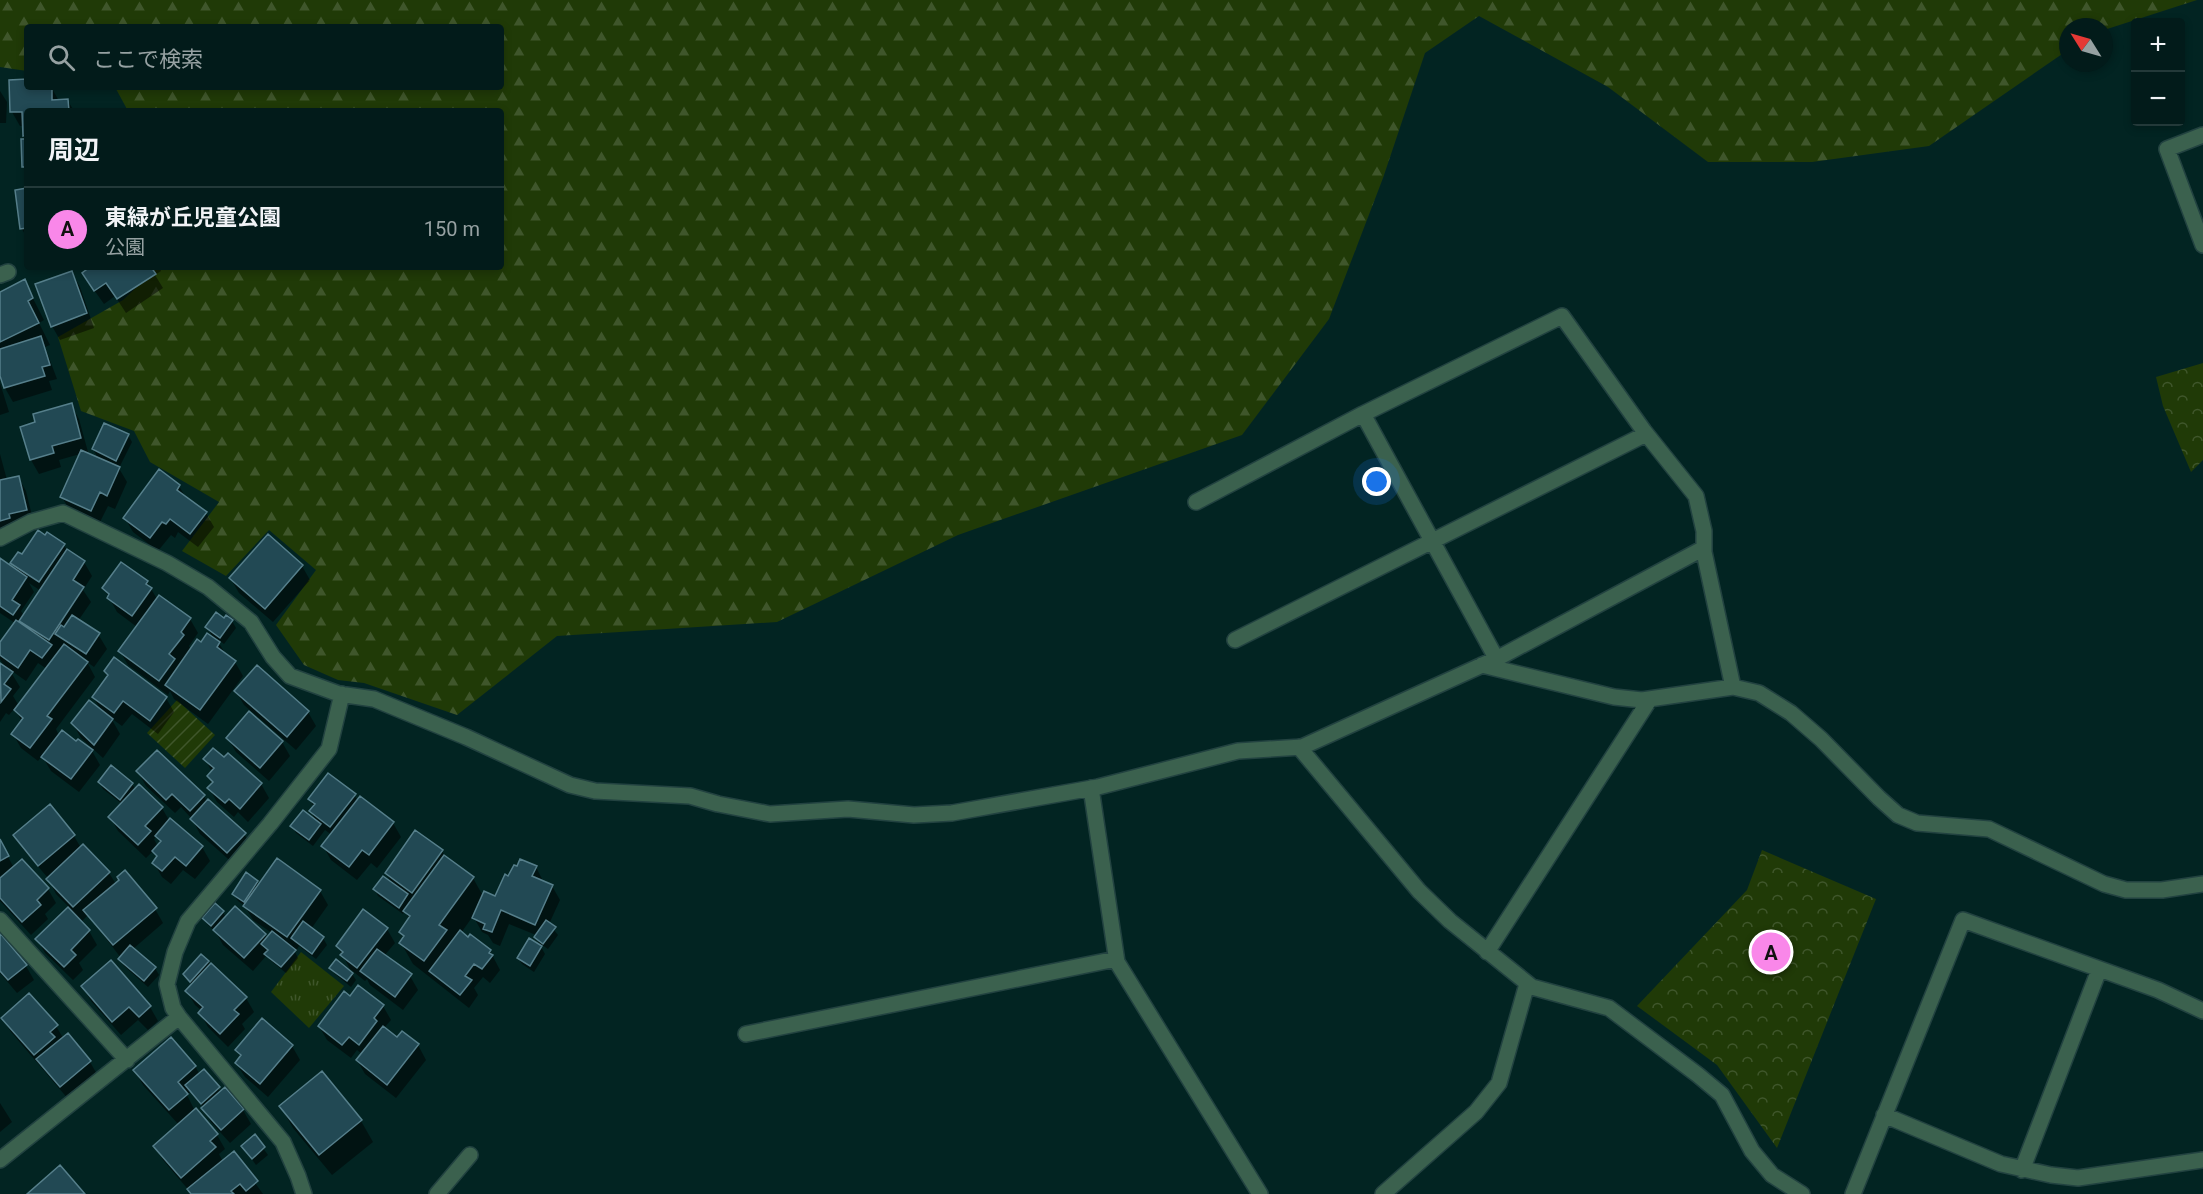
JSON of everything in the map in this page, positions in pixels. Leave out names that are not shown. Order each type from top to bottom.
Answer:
[{"type":"street","points":[[2203,135],[2167,149],[2203,245]]},
{"type":"street","points":[[1196,502],[1363,414],[1562,316],[1646,434],[1696,496],[1701,512],[1704,548],[1733,687]]},
{"type":"street","points":[[1363,414],[1496,658]]},
{"type":"street","points":[[1235,640],[1646,434]]},
{"type":"street","points":[[0,538],[32,522],[63,513],[167,563],[208,587],[251,622],[273,657],[290,676],[342,694],[374,699],[476,741],[570,784],[595,791],[690,796],[770,814],[848,808],[914,815],[952,813],[1091,788],[1238,751],[1299,747],[1482,665],[1704,548]]},
{"type":"street","points":[[1482,665],[1614,697],[1650,699],[1733,687],[1759,693],[1791,712],[1879,798],[1898,815],[1907,819],[1917,823],[1989,829],[2104,884],[2126,890],[2162,890],[2203,884]]},
{"type":"street","points":[[304,1194],[283,1142],[179,1017],[173,1008],[167,984],[175,952],[188,921],[270,824],[329,749],[342,694]]},
{"type":"street","points":[[1487,952],[1650,699]]},
{"type":"street","points":[[1299,747],[1419,891],[1450,921],[1527,984],[1609,1008],[1698,1075],[1722,1095],[1752,1151],[1772,1175],[1802,1194]]},
{"type":"street","points":[[1091,788],[1116,959],[1260,1194]]},
{"type":"street","points":[[0,920],[128,1060]]},
{"type":"street","points":[[1853,1194],[1963,920],[2165,993],[2203,1011]]},
{"type":"street","points":[[747,1035],[1116,959]]},
{"type":"street","points":[[2022,1170],[2099,970]]},
{"type":"street","points":[[1383,1194],[1476,1112],[1499,1083],[1527,984]]},
{"type":"street","points":[[0,1160],[179,1017]]},
{"type":"street","points":[[1884,1115],[2001,1164],[2022,1170],[2078,1178],[2203,1160]]},
{"type":"street","points":[[437,1194],[470,1155]]},
{"type":"green space","points":[[0,0],[2197,0],[2141,18],[2131,18],[2131,21],[2113,27],[2113,18],[2059,18],[2059,56],[1929,146],[1812,162],[1708,162],[1608,87],[1479,16],[1425,53],[1383,178],[1329,319],[1242,435],[958,535],[777,622],[557,636],[457,715],[364,683],[338,680],[304,665],[276,625],[316,570],[269,530],[226,576],[182,551],[219,502],[150,462],[134,431],[81,411],[58,337],[123,300],[155,270],[504,270],[504,108],[126,108],[117,90],[504,90],[504,24],[24,24],[24,71],[0,67]]},
{"type":"green space","points":[[2203,363],[2203,460],[2191,472],[2163,406],[2156,377]]},
{"type":"green space","points":[[177,700],[215,735],[185,768],[147,733]]},
{"type":"green space","points":[[1762,850],[1876,899],[1777,1148],[1717,1065],[1637,1006],[1747,890]]},
{"type":"green space","points":[[301,952],[344,986],[309,1028],[271,992]]},
{"type":"building","points":[[24,79],[24,90],[52,90],[52,100],[68,99],[69,108],[24,108],[23,136],[22,112],[10,112],[9,80]]},
{"type":"building","points":[[21,139],[24,139],[24,167],[22,167]]},
{"type":"building","points":[[24,188],[24,228],[20,229],[15,190]]},
{"type":"building","points":[[86,270],[153,270],[156,274],[117,299],[106,283],[94,291],[82,273]]},
{"type":"building","points":[[72,271],[87,313],[51,327],[35,284]]},
{"type":"building","points":[[25,279],[33,298],[28,301],[39,323],[0,342],[0,292]]},
{"type":"building","points":[[41,336],[50,365],[42,367],[45,376],[4,388],[0,376],[0,349]]},
{"type":"building","points":[[72,403],[81,438],[52,446],[54,453],[30,460],[20,427],[35,422],[33,414]]},
{"type":"building","points":[[104,423],[129,434],[116,461],[92,449]]},
{"type":"building","points":[[81,450],[120,467],[107,496],[100,492],[91,511],[60,497]]},
{"type":"building","points":[[159,469],[180,485],[177,490],[207,512],[190,534],[170,519],[166,524],[162,522],[150,538],[123,518]]},
{"type":"building","points":[[19,476],[27,510],[9,514],[10,518],[0,521],[0,480]]},
{"type":"building","points":[[38,530],[45,535],[47,532],[65,544],[39,582],[10,563],[18,552],[22,554]]},
{"type":"building","points":[[268,534],[303,565],[265,609],[229,578]]},
{"type":"building","points":[[67,549],[85,561],[73,580],[84,587],[49,640],[19,621]]},
{"type":"building","points":[[0,558],[27,577],[12,600],[20,605],[13,615],[0,606]]},
{"type":"building","points":[[121,562],[148,581],[146,584],[152,588],[132,616],[107,598],[109,594],[102,588]]},
{"type":"building","points":[[159,595],[191,618],[181,632],[184,635],[169,654],[175,659],[159,681],[118,651]]},
{"type":"building","points":[[216,612],[224,618],[226,615],[233,620],[220,638],[205,627]]},
{"type":"building","points":[[72,615],[100,633],[86,654],[55,634],[61,625],[64,627]]},
{"type":"building","points":[[16,620],[52,645],[42,658],[30,650],[18,668],[0,655],[0,642]]},
{"type":"building","points":[[207,633],[220,642],[217,647],[236,661],[200,710],[165,685],[197,639],[201,642]]},
{"type":"building","points":[[64,644],[88,662],[47,716],[52,719],[30,748],[11,734],[23,718],[14,710]]},
{"type":"building","points":[[114,657],[167,697],[150,721],[123,701],[114,713],[92,697],[108,675],[104,671]]},
{"type":"building","points":[[0,663],[13,672],[4,684],[11,689],[1,702]]},
{"type":"building","points":[[257,665],[309,711],[287,737],[234,691]]},
{"type":"building","points":[[89,700],[113,719],[94,745],[71,723]]},
{"type":"building","points":[[249,711],[283,741],[260,768],[226,738]]},
{"type":"building","points":[[62,730],[93,750],[71,779],[41,757]]},
{"type":"building","points":[[213,748],[224,757],[228,753],[262,783],[240,809],[229,799],[225,803],[207,788],[213,782],[207,776],[214,768],[203,759]]},
{"type":"building","points":[[157,750],[205,795],[190,811],[172,794],[166,800],[136,771]]},
{"type":"building","points":[[111,765],[133,783],[120,800],[98,782]]},
{"type":"building","points":[[328,773],[356,794],[330,827],[309,811],[315,804],[308,799]]},
{"type":"building","points":[[139,784],[163,807],[145,826],[151,831],[138,845],[108,817]]},
{"type":"building","points":[[360,796],[394,822],[369,855],[362,850],[349,867],[321,846]]},
{"type":"building","points":[[208,799],[246,833],[227,853],[190,819]]},
{"type":"building","points":[[50,804],[75,835],[38,866],[13,835]]},
{"type":"building","points":[[303,810],[321,824],[309,840],[290,826]]},
{"type":"building","points":[[170,818],[203,846],[186,866],[175,857],[162,871],[152,863],[157,856],[152,851],[161,841],[155,836]]},
{"type":"building","points":[[415,830],[443,850],[412,893],[385,873]]},
{"type":"building","points":[[0,839],[9,856],[0,861]]},
{"type":"building","points":[[83,844],[110,872],[73,907],[46,879]]},
{"type":"building","points":[[444,855],[474,877],[439,925],[447,930],[424,961],[399,943],[404,936],[399,932],[410,916],[403,911]]},
{"type":"building","points":[[277,858],[321,890],[287,937],[243,906]]},
{"type":"building","points":[[22,859],[49,888],[37,900],[41,905],[22,922],[0,898],[0,878]]},
{"type":"building","points":[[520,859],[537,866],[532,876],[553,885],[535,925],[501,910],[492,932],[483,929],[485,924],[472,918],[484,891],[495,896],[505,874],[508,876]]},
{"type":"building","points":[[125,870],[157,908],[113,945],[83,910],[119,880],[117,877]]},
{"type":"building","points":[[246,872],[258,881],[244,902],[232,894]]},
{"type":"building","points":[[383,876],[408,894],[399,908],[373,889]]},
{"type":"building","points":[[215,903],[224,911],[211,926],[202,918]]},
{"type":"building","points":[[235,906],[266,934],[244,958],[213,930]]},
{"type":"building","points":[[68,907],[90,930],[71,950],[76,955],[64,967],[35,939]]},
{"type":"building","points":[[363,909],[388,928],[357,968],[340,955],[343,952],[336,946]]},
{"type":"building","points":[[546,920],[556,927],[543,944],[534,937]]},
{"type":"building","points":[[303,921],[324,937],[312,954],[291,938]]},
{"type":"building","points":[[460,930],[468,937],[470,934],[491,950],[489,953],[493,955],[482,969],[474,964],[465,976],[472,980],[460,995],[429,971]]},
{"type":"building","points":[[272,931],[296,950],[281,967],[264,954],[268,950],[261,944]]},
{"type":"building","points":[[0,933],[27,965],[8,980],[0,971]]},
{"type":"building","points":[[529,938],[542,946],[530,966],[517,958]]},
{"type":"building","points":[[130,945],[156,967],[144,981],[118,959]]},
{"type":"building","points":[[377,949],[412,974],[395,997],[360,971]]},
{"type":"building","points":[[201,954],[209,961],[190,982],[183,974]]},
{"type":"building","points":[[336,959],[353,973],[347,981],[329,968]]},
{"type":"building","points":[[111,960],[151,1006],[139,1017],[129,1007],[112,1022],[81,986]]},
{"type":"building","points":[[211,963],[247,997],[234,1010],[239,1014],[220,1034],[198,1013],[203,1007],[185,991]]},
{"type":"building","points":[[358,985],[384,1005],[374,1018],[377,1021],[359,1045],[349,1037],[342,1045],[318,1026],[344,991],[350,996]]},
{"type":"building","points":[[29,993],[58,1025],[50,1032],[55,1037],[34,1055],[1,1018]]},
{"type":"building","points":[[262,1018],[293,1045],[260,1084],[235,1063],[241,1055],[235,1050]]},
{"type":"building","points":[[383,1026],[397,1037],[402,1031],[419,1044],[387,1085],[356,1060]]},
{"type":"building","points":[[68,1033],[91,1061],[60,1087],[36,1059]]},
{"type":"building","points":[[171,1037],[196,1066],[178,1082],[188,1094],[169,1110],[133,1070]]},
{"type":"building","points":[[204,1069],[220,1087],[201,1104],[185,1085]]},
{"type":"building","points":[[322,1071],[362,1120],[319,1155],[279,1106]]},
{"type":"building","points":[[225,1087],[244,1109],[221,1130],[201,1108]]},
{"type":"building","points":[[196,1108],[218,1134],[210,1141],[216,1147],[181,1178],[153,1146]]},
{"type":"building","points":[[255,1134],[265,1147],[252,1159],[241,1146]]},
{"type":"building","points":[[234,1151],[258,1181],[246,1191],[240,1184],[231,1191],[234,1194],[191,1194],[187,1189]]},
{"type":"building","points":[[60,1165],[85,1194],[27,1194]]},
{"type":"place","name":"東緑が丘児童公園","points":[[1771,952]]}]
